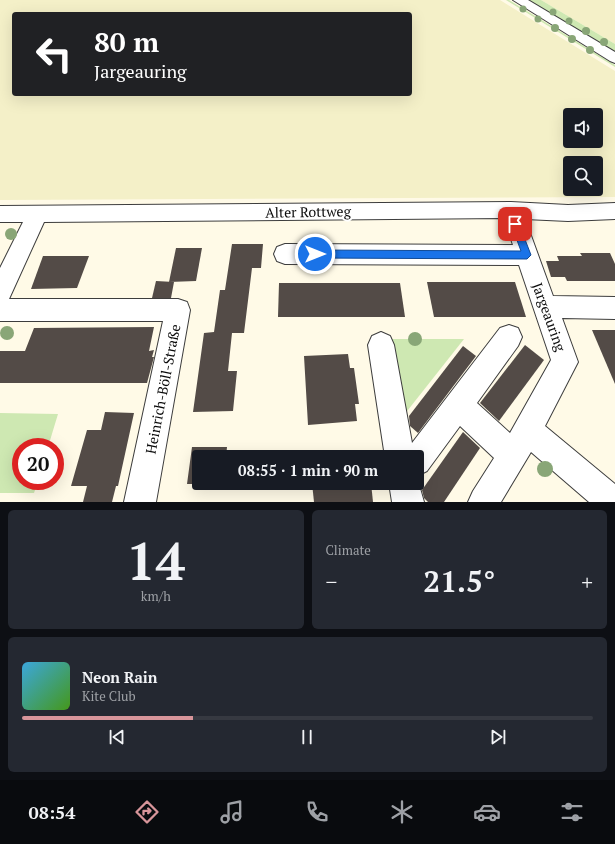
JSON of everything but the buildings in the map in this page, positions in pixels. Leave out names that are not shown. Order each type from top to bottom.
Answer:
[{"type":"street","points":[[518,0],[615,58]]},
{"type":"street","name":"Alter Rottweg","points":[[0,214],[37,215],[511,210],[568,213],[615,211]]},
{"type":"street","name":"Jargeauring","points":[[484,502],[528,430],[565,362],[511,210]]},
{"type":"street","points":[[0,292],[37,215]]},
{"type":"street","points":[[285,254],[527,255]]},
{"type":"street","points":[[546,307],[615,308]]},
{"type":"street","name":"Heinrich-Böll-Straße","points":[[0,310],[178,310],[140,502]]},
{"type":"street","points":[[424,452],[509,337]]},
{"type":"street","points":[[381,345],[399,450]]},
{"type":"street","points":[[459,405],[512,455]]},
{"type":"street","points":[[528,430],[613,502]]},
{"type":"street","points":[[405,490],[408,502]]},
{"type":"shaded area","points":[[0,0],[500,0],[615,71],[615,197],[0,200]]},
{"type":"shaded area","points":[[541,0],[615,0],[615,44]]},
{"type":"green space","points":[[506,0],[509,0],[615,65],[615,67]]},
{"type":"green space","points":[[527,0],[541,0],[615,44],[615,52]]},
{"type":"green space","points":[[390,339],[464,339],[404,415]]},
{"type":"green space","points":[[0,413],[58,414],[51,438],[12,438],[12,490],[35,490],[34,493],[0,493]]},
{"type":"route","points":[[315,254],[527,255],[515,224]]}]
